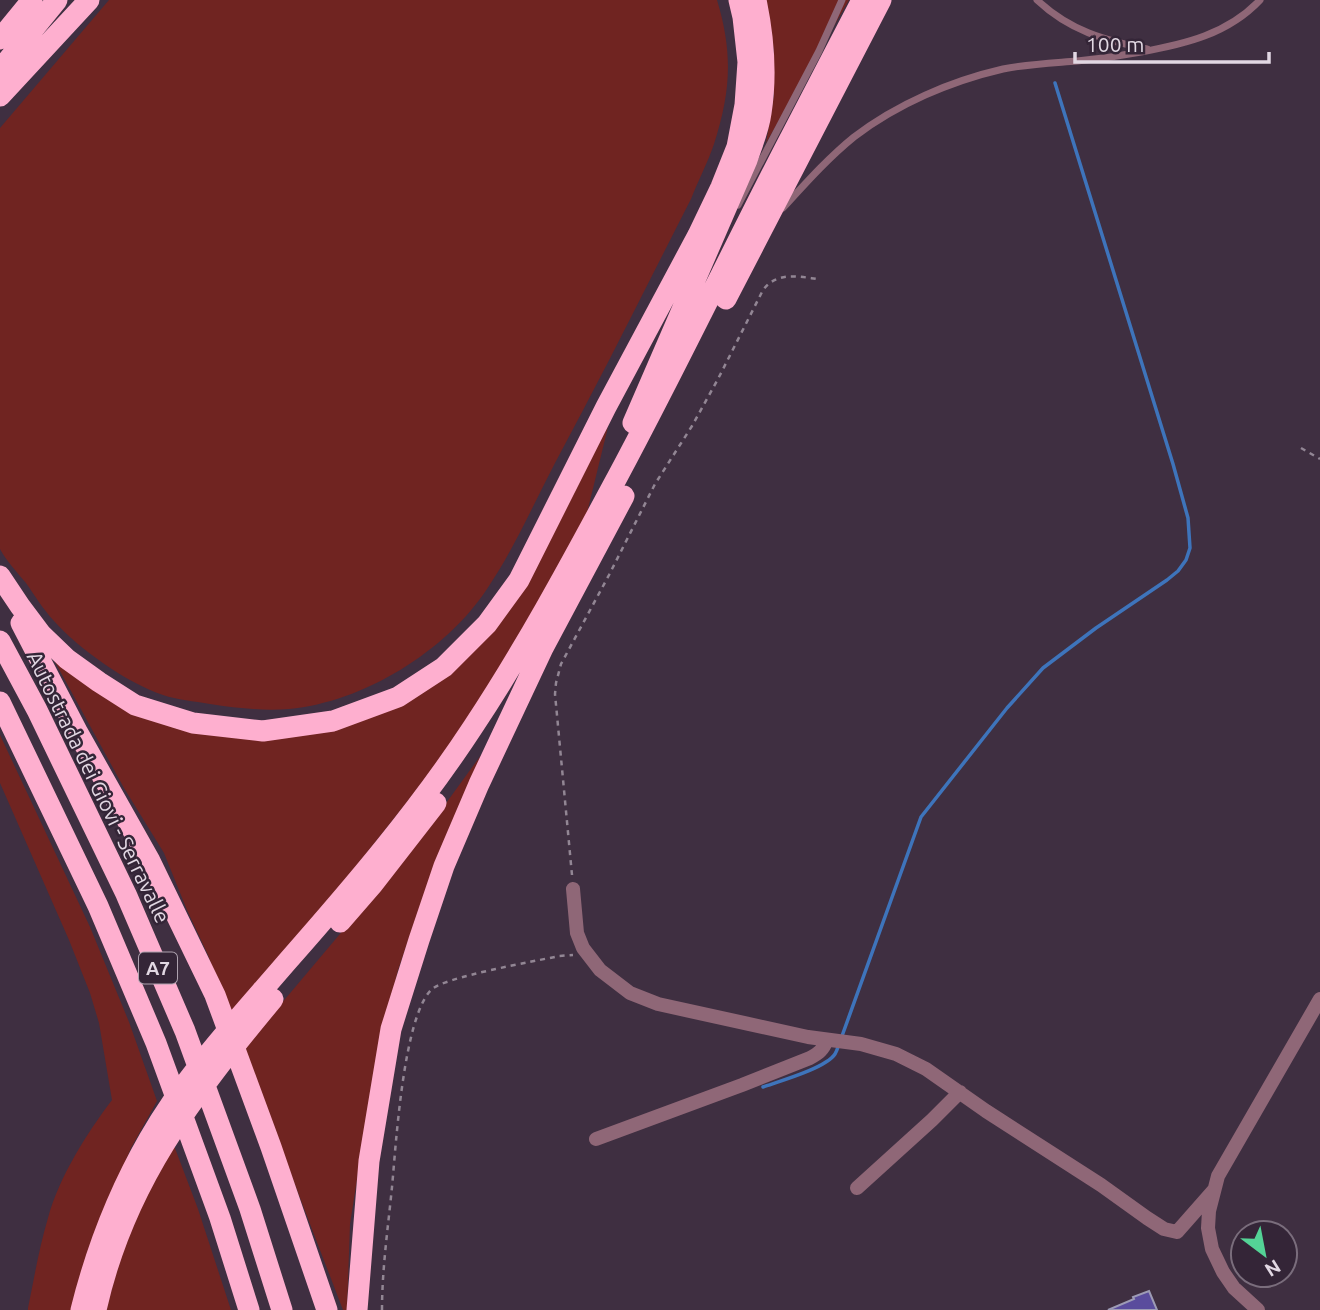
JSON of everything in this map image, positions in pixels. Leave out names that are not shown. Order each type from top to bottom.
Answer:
[{"type":"highway","points":[[0,39],[32,0]]},
{"type":"highway","points":[[0,70],[57,0]]},
{"type":"highway","points":[[0,96],[89,0]]},
{"type":"highway","points":[[0,576],[41,634],[67,659],[135,705],[192,723],[263,731],[333,721],[398,697],[444,667],[488,624],[519,580],[721,187],[737,147],[746,105],[748,62],[739,0]]},
{"type":"highway","points":[[588,532],[747,160],[761,116],[766,71],[762,27],[756,0]]},
{"type":"highway","points":[[81,1310],[105,1229],[127,1179],[213,1073],[428,791],[471,730],[538,622],[662,394],[862,0]]},
{"type":"highway","points":[[357,1310],[369,1161],[391,1029],[444,866],[543,648],[881,0]]},
{"type":"highway","points":[[0,582],[78,733],[150,861],[215,995],[327,1310]]},
{"type":"highway","name":"Autostrada dei Giovi - Serravalle","points":[[0,641],[37,710],[126,894],[185,1031],[250,1209],[282,1310]]},
{"type":"highway","points":[[287,973],[365,894],[417,829],[543,648]]},
{"type":"highway","name":"A7","points":[[0,702],[98,906],[156,1043],[220,1218],[249,1310]]},
{"type":"highway","points":[[96,1310],[119,1234],[157,1140]]},
{"type":"street","points":[[573,889],[577,933],[587,955],[612,981],[630,993],[650,1001],[827,1040],[861,1044],[897,1054],[926,1069],[1164,1229],[1177,1232],[1214,1191]]},
{"type":"street","points":[[1258,1310],[1234,1288],[1223,1272],[1212,1249],[1208,1228],[1209,1211],[1218,1176],[1320,999]]},
{"type":"street","points":[[596,1139],[810,1058],[819,1053],[827,1040]]},
{"type":"street","points":[[857,1188],[960,1092]]},
{"type":"lane","points":[[687,299],[771,144],[842,0]]},
{"type":"lane","points":[[1037,0],[1062,21],[1074,27],[1104,39],[1151,50]]},
{"type":"lane","points":[[761,232],[816,172],[853,138],[885,116],[934,92],[1004,69],[1116,56],[1188,43],[1219,31],[1243,16],[1260,0]]},
{"type":"path","points":[[573,889],[556,704],[555,683],[561,664],[655,484],[692,426],[763,290],[771,281],[780,277],[817,279]]},
{"type":"path","points":[[1301,448],[1320,459]]},
{"type":"path","points":[[382,1310],[401,1097],[414,1025],[426,997],[432,988],[451,980],[559,956],[587,955]]},
{"type":"shaded area","points":[[109,0],[717,0],[726,37],[728,72],[724,107],[712,151],[691,199],[515,543],[487,589],[470,612],[449,633],[401,670],[346,696],[289,709],[259,709],[180,699],[149,690],[104,664],[64,632],[0,549],[0,128]]},
{"type":"shaded area","points":[[766,0],[849,0],[766,143],[774,95],[774,52]]},
{"type":"shaded area","points":[[608,427],[586,517],[528,624],[455,739],[315,918],[229,1015],[208,955],[164,853],[124,788],[54,660],[219,734],[411,697],[521,588]]},
{"type":"shaded area","points":[[0,735],[90,927],[129,1022],[157,1101],[131,1148],[90,1248],[73,1310],[28,1308],[39,1252],[59,1187],[84,1141],[112,1100],[99,1023],[90,993],[0,783]]},
{"type":"shaded area","points":[[481,755],[429,880],[398,970],[375,1064],[350,1224],[347,1310],[343,1310],[243,1049],[420,839]]},
{"type":"shaded area","points":[[173,1143],[231,1310],[106,1310],[126,1237]]},
{"type":"building","points":[[1149,1291],[1157,1310],[1108,1310],[1134,1299],[1133,1297]]},
{"type":"waterway","points":[[842,1036],[921,817],[1007,708],[1043,668],[1167,580],[1186,560],[1190,548],[1188,518],[1173,464],[1055,83]]},
{"type":"waterway","points":[[763,1087],[822,1064],[835,1054],[839,1044]]}]
